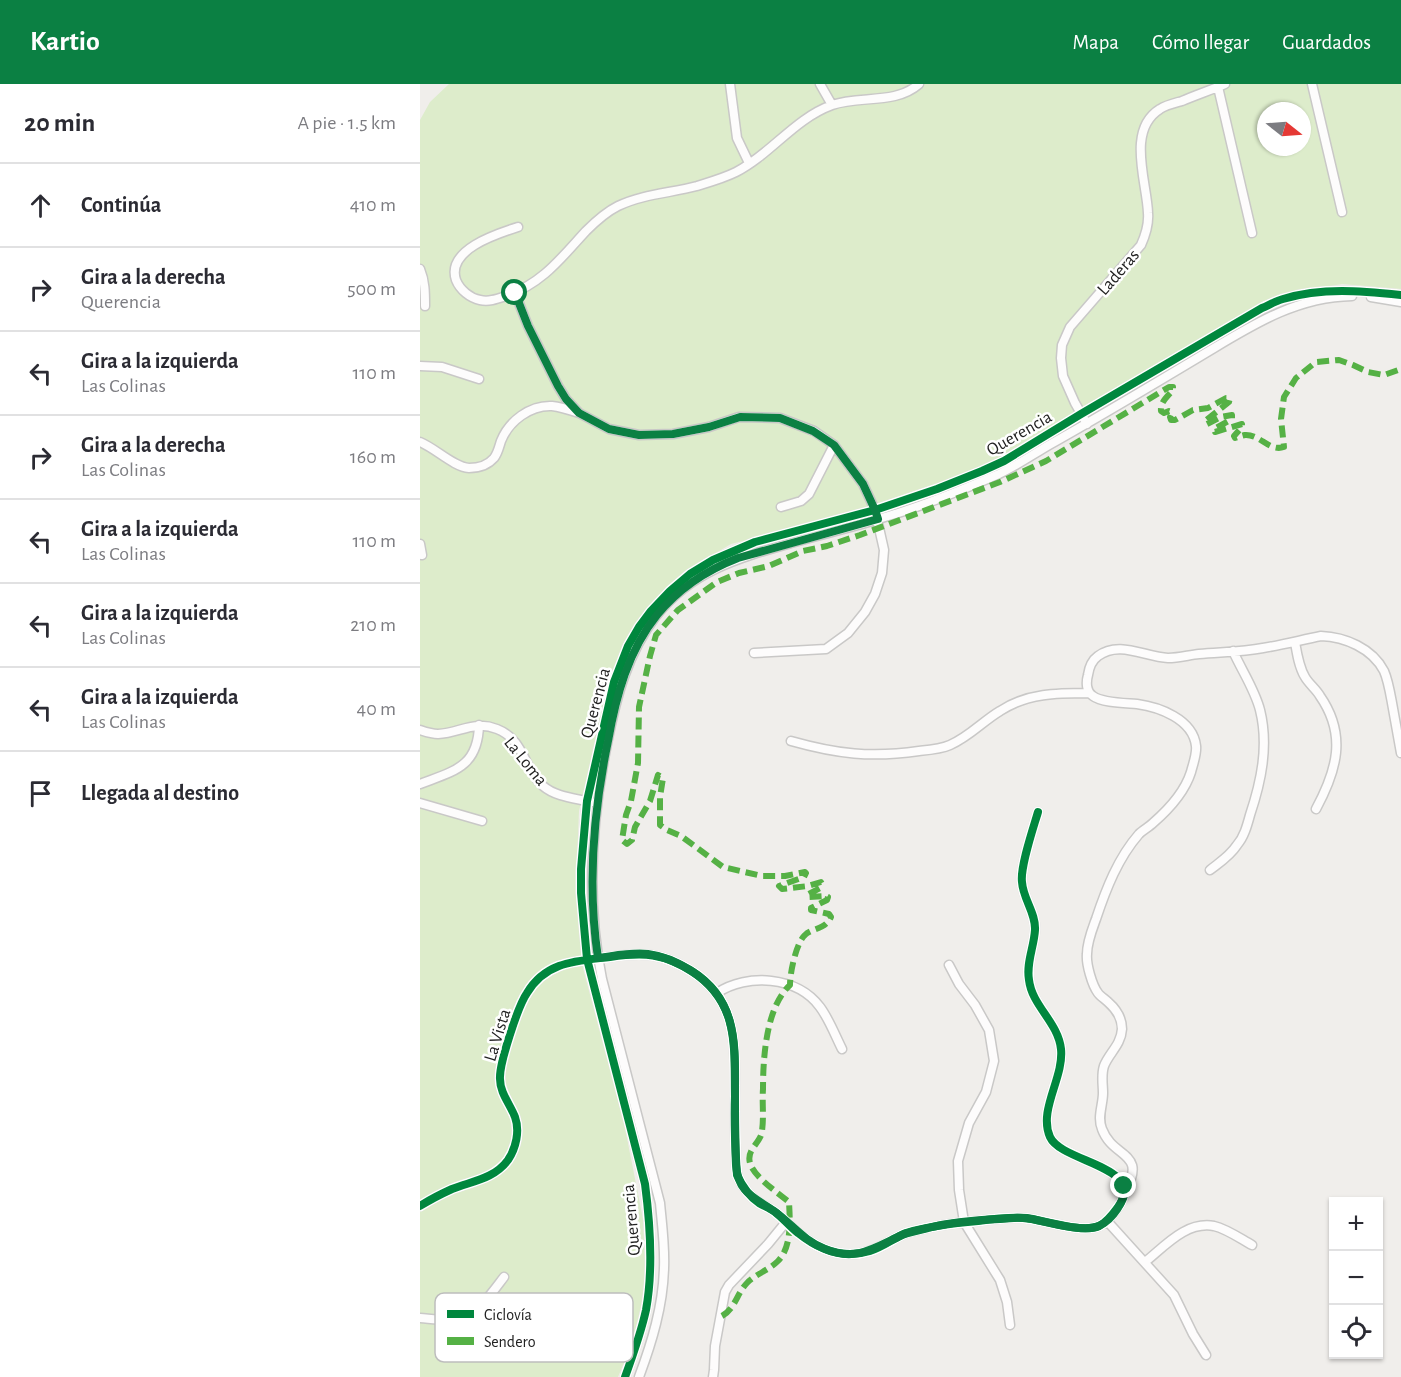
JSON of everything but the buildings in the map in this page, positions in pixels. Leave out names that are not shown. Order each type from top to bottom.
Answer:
[{"type":"street","points":[[730,84],[737,138],[748,163]]},
{"type":"street","points":[[820,84],[832,105]]},
{"type":"street","points":[[518,227],[493,236],[462,254],[455,271],[461,288],[475,298],[487,301],[515,293],[540,278],[601,217],[619,206],[651,195],[697,186],[737,171],[767,151],[795,126],[832,105],[898,96],[919,84]]},
{"type":"street","points":[[1312,84],[1342,212]]},
{"type":"street","points":[[1221,86],[1252,233]]},
{"type":"street","name":"Laderas","points":[[1087,424],[1064,376],[1061,358],[1062,345],[1070,327],[1141,244],[1147,230],[1149,214],[1141,155],[1141,135],[1151,116],[1161,108],[1221,86]]},
{"type":"street","points":[[420,269],[425,293],[424,306]]},
{"type":"street","points":[[515,293],[528,326],[558,386],[579,413]]},
{"type":"street","name":"Querencia","points":[[633,1356],[646,1309],[650,1268],[648,1206],[632,1115],[598,958],[592,906],[591,868],[597,803],[608,736],[621,682],[636,648],[657,615],[674,597],[703,574],[738,558],[878,519],[966,488],[1004,471],[1256,323],[1288,308],[1341,293],[1401,302]]},
{"type":"street","name":"Querencia","points":[[639,1377],[657,1318],[664,1268],[660,1203],[611,1058],[587,959],[581,869],[587,801],[614,682],[628,646],[651,611],[690,574],[737,548],[875,510],[938,489],[990,468],[1262,308],[1283,299],[1306,294],[1401,295]]},
{"type":"street","points":[[420,366],[442,367],[479,380]]},
{"type":"street","points":[[420,442],[458,465],[467,468],[478,467],[494,458],[513,423],[531,410],[551,406],[579,413],[609,429],[639,435],[673,434],[709,427],[740,417],[780,418],[813,431],[834,445],[863,484],[878,519],[884,550],[882,573],[875,594],[865,612],[848,633],[826,649],[754,653]]},
{"type":"street","points":[[782,507],[801,501],[809,494],[834,445]]},
{"type":"street","points":[[420,544],[422,555]]},
{"type":"street","points":[[842,1049],[820,1007],[806,993],[790,985],[769,981],[744,981],[725,987],[717,993],[725,1008],[733,1036],[736,1064],[737,1175],[749,1195],[774,1211],[800,1235],[813,1244],[836,1253],[849,1255],[875,1250],[904,1234],[964,1222],[1024,1218],[1075,1227],[1098,1227],[1107,1221],[1122,1202],[1134,1169],[1125,1154],[1108,1140],[1101,1127],[1104,1066],[1120,1038],[1121,1020],[1118,1013],[1098,993],[1088,969],[1088,946],[1103,898],[1123,855],[1140,833],[1171,804],[1190,777],[1196,745],[1188,728],[1176,717],[1166,712],[1140,704],[1094,698],[1089,693],[1086,682],[1090,665],[1097,656],[1107,651],[1123,649],[1157,657],[1174,658],[1260,649],[1330,636],[1367,651],[1377,660],[1385,673],[1401,753]]},
{"type":"street","points":[[1294,642],[1305,677],[1320,695],[1331,715],[1337,741],[1329,786],[1316,809]]},
{"type":"street","points":[[1210,870],[1229,856],[1239,843],[1258,792],[1263,762],[1260,709],[1233,651]]},
{"type":"street","points":[[791,741],[848,754],[871,755],[937,748],[950,745],[1000,710],[1033,696],[1089,693]]},
{"type":"street","points":[[420,784],[458,769],[470,759],[479,738],[479,725]]},
{"type":"street","name":"La Loma","points":[[420,730],[438,734],[479,725],[498,729],[509,735],[519,746],[532,774],[543,785],[554,793],[597,803]]},
{"type":"street","points":[[587,801],[592,810],[588,849],[591,868]]},
{"type":"street","points":[[420,803],[482,821]]},
{"type":"street","points":[[1038,812],[1023,868],[1022,882],[1035,930],[1029,964],[1029,980],[1038,1004],[1053,1026],[1061,1049],[1060,1067],[1047,1115],[1049,1136],[1053,1143],[1061,1149],[1114,1174],[1124,1186],[1125,1192]]},
{"type":"street","points":[[581,893],[587,910],[589,946],[594,956],[598,958]]},
{"type":"street","name":"La Vista","points":[[420,1206],[454,1188],[477,1182],[495,1173],[508,1160],[516,1145],[517,1130],[515,1118],[503,1094],[500,1079],[502,1066],[516,1017],[527,992],[552,968],[563,963],[587,959],[648,954],[666,958],[684,966],[700,976],[717,993]]},
{"type":"street","points":[[949,965],[989,1030],[994,1061],[986,1092],[969,1124],[958,1161],[959,1190],[964,1222],[1000,1280],[1008,1302],[1010,1325]]},
{"type":"street","points":[[1107,1221],[1174,1295],[1206,1355]]},
{"type":"street","points":[[713,1377],[715,1346],[725,1292],[786,1222]]},
{"type":"street","points":[[1145,1262],[1177,1234],[1196,1227],[1214,1226],[1252,1245]]},
{"type":"street","points":[[492,1293],[504,1276]]},
{"type":"street","points":[[420,1318],[435,1319]]},
{"type":"street","name":"Querencia","points":[[625,1377],[631,1362]]},
{"type":"green space","points":[[449,84],[1401,84],[1401,289],[1342,284],[1285,294],[1002,459],[900,498],[731,544],[686,571],[645,611],[624,645],[608,685],[579,811],[576,889],[583,968],[624,1123],[643,1219],[646,1283],[633,1342],[633,1293],[435,1293],[435,1362],[624,1362],[618,1377],[420,1377],[420,120],[430,102]]},
{"type":"marked path","points":[[722,1316],[730,1309],[747,1283],[778,1261],[788,1241],[789,1202],[756,1174],[749,1158],[762,1131],[764,1063],[771,1019],[782,995],[790,985],[794,958],[799,944],[805,935],[822,927],[831,917],[829,914],[811,910],[827,900],[826,896],[808,897],[807,895],[820,888],[821,882],[782,889],[779,886],[804,877],[805,872],[785,876],[762,876],[723,867],[681,836],[660,825],[663,778],[658,775],[650,801],[635,827],[632,840],[627,844],[622,840],[638,763],[639,707],[656,635],[678,610],[717,582],[739,573],[769,566],[803,551],[860,535],[1000,482],[1046,461],[1169,387],[1173,387],[1173,390],[1163,402],[1161,411],[1172,412],[1171,420],[1230,398],[1229,402],[1205,421],[1207,424],[1221,417],[1232,415],[1232,419],[1214,429],[1215,432],[1242,424],[1235,438],[1250,435],[1279,448],[1284,447],[1281,419],[1284,397],[1296,378],[1316,362],[1339,360],[1368,372],[1384,375],[1401,369]]},
{"type":"cycle path","points":[[633,1355],[642,1327],[648,1295],[650,1247],[645,1184],[587,959],[581,869],[587,801],[614,682],[628,646],[639,627],[670,591],[690,574],[713,560],[755,542],[875,510],[937,489],[1004,461],[1275,302],[1298,295],[1327,291],[1401,295]]},
{"type":"cycle path","points":[[420,1206],[452,1189],[482,1179],[496,1171],[511,1155],[517,1128],[500,1079],[506,1049],[519,1010],[535,982],[543,974],[563,964],[622,955],[643,955],[672,961],[693,972],[719,997],[727,1012],[734,1045],[737,1175],[755,1200],[775,1212],[795,1231],[814,1244],[841,1253],[860,1253],[875,1249],[906,1233],[951,1224],[1006,1218],[1031,1219],[1082,1228],[1099,1226],[1110,1218],[1118,1207],[1124,1193],[1122,1182],[1100,1166],[1058,1146],[1050,1137],[1047,1127],[1047,1116],[1059,1071],[1061,1049],[1055,1030],[1031,989],[1029,967],[1035,924],[1022,882],[1025,858],[1038,812]]},
{"type":"cycle path","points":[[625,1377],[630,1362]]},
{"type":"route","points":[[515,293],[528,326],[558,386],[579,413],[609,429],[639,435],[673,434],[709,427],[740,417],[780,418],[813,431],[834,445],[863,484],[878,519],[738,558],[694,580],[657,615],[644,634],[621,682],[610,726],[597,803],[591,868],[592,906],[598,958],[632,954],[648,954],[666,958],[700,976],[717,993],[725,1008],[733,1036],[736,1064],[736,1165],[741,1184],[749,1195],[774,1211],[813,1244],[836,1253],[849,1255],[875,1250],[904,1234],[964,1222],[1024,1218],[1075,1227],[1098,1227],[1107,1221],[1122,1202],[1124,1186]]}]
